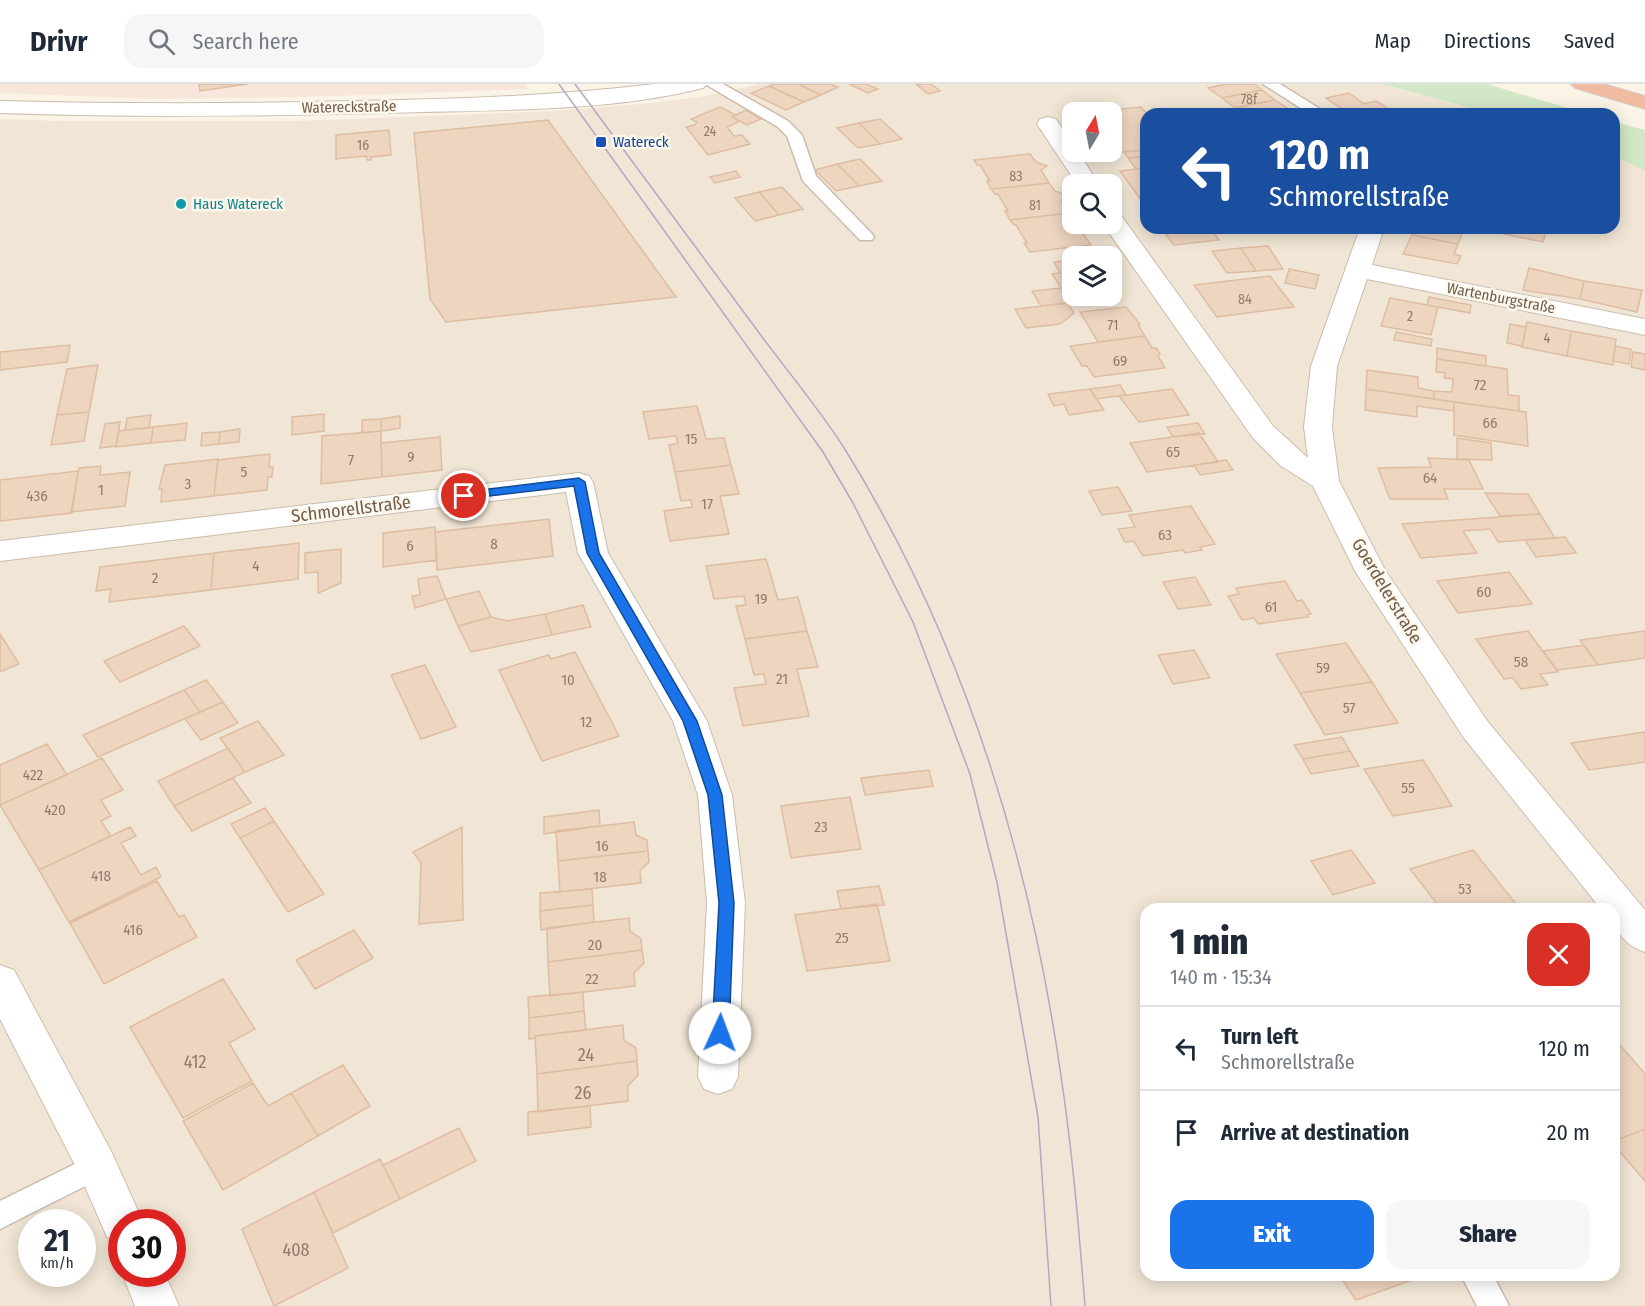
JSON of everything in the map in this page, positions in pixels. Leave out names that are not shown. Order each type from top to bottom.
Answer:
[{"type":"highway","points":[[1582,84],[1645,103]]},
{"type":"street","name":"Watereckstraße","points":[[0,107],[176,112],[464,105],[598,98],[696,84]]},
{"type":"street","points":[[1048,124],[1081,174]]},
{"type":"street","points":[[1122,233],[1263,432],[1291,460],[1325,481]]},
{"type":"street","points":[[1325,481],[1318,427],[1324,366],[1370,234]]},
{"type":"street","name":"Wartenburgstraße","points":[[1356,269],[1645,327]]},
{"type":"street","name":"Goerdelerstraße","points":[[1325,481],[1370,571],[1476,730],[1617,903]]},
{"type":"street","name":"Schmorellstraße","points":[[0,551],[579,482],[593,553],[690,721],[715,795],[726,903],[718,1077]]},
{"type":"street","name":"Goerdelerstraße","points":[[1620,906],[1645,937]]},
{"type":"street","points":[[0,981],[97,1166],[116,1209]]},
{"type":"street","points":[[149,1287],[157,1306]]},
{"type":"lane","points":[[712,84],[783,124],[794,135],[809,178],[866,237]]},
{"type":"lane","points":[[1270,84],[1311,108]]},
{"type":"lane","points":[[0,1216],[97,1166]]},
{"type":"lane","points":[[1479,1281],[1494,1306]]},
{"type":"shaded area","points":[[0,84],[525,84],[528,89],[307,97],[156,99],[0,93]]},
{"type":"shaded area","points":[[760,84],[1382,84],[1472,108],[1140,108],[1140,234],[1620,234],[1620,159],[1645,171],[1645,1306],[0,1306],[0,119],[297,121],[552,111],[700,97]]},
{"type":"green space","points":[[1382,84],[1487,84],[1567,108],[1472,108]]},
{"type":"green space","points":[[1620,124],[1645,130],[1645,171],[1620,159]]},
{"type":"building","points":[[199,84],[248,84],[200,91]]},
{"type":"building","points":[[798,84],[821,95],[804,102],[769,86]]},
{"type":"building","points":[[798,84],[830,84],[838,87],[821,95]]},
{"type":"building","points":[[849,84],[866,84],[878,89],[868,93]]},
{"type":"building","points":[[916,84],[931,84],[940,91],[928,94]]},
{"type":"building","points":[[1227,84],[1254,84],[1262,90],[1222,98],[1208,88]]},
{"type":"building","points":[[769,86],[804,102],[786,110],[751,93]]},
{"type":"building","points":[[1262,90],[1275,100],[1235,108],[1222,98]]},
{"type":"building","points":[[1349,93],[1364,104],[1376,101],[1387,108],[1340,108],[1326,98]]},
{"type":"building","points":[[1275,100],[1287,108],[1235,108]]},
{"type":"building","points":[[720,107],[736,115],[732,117],[740,121],[727,127],[734,136],[742,135],[750,144],[708,155],[686,127],[695,125],[697,122],[691,119]]},
{"type":"building","points":[[1141,107],[1142,108],[1140,108],[1140,150],[1122,152],[1122,109]]},
{"type":"building","points":[[746,110],[761,119],[747,125],[732,117]]},
{"type":"building","points":[[880,119],[902,139],[880,144],[859,123]]},
{"type":"building","points":[[548,120],[676,297],[446,322],[430,299],[414,133]]},
{"type":"building","points":[[859,123],[880,144],[858,148],[837,128]]},
{"type":"building","points":[[389,130],[391,155],[371,157],[371,160],[367,160],[366,156],[336,159],[336,135]]},
{"type":"building","points":[[1140,151],[1140,157],[1128,158],[1124,152]]},
{"type":"building","points":[[1030,154],[1036,162],[1047,166],[1041,170],[1049,183],[991,189],[987,181],[990,181],[974,160]]},
{"type":"building","points":[[1140,157],[1140,169],[1136,169],[1128,158]]},
{"type":"building","points":[[860,159],[882,181],[859,186],[837,164]]},
{"type":"building","points":[[837,164],[859,186],[836,191],[815,170]]},
{"type":"building","points":[[1140,169],[1140,198],[1120,171]]},
{"type":"building","points":[[736,171],[740,177],[715,183],[710,177]]},
{"type":"building","points":[[1049,183],[1055,191],[1062,194],[1062,214],[1010,220],[1005,211],[1008,211],[998,194],[991,189]]},
{"type":"building","points":[[782,187],[803,209],[779,215],[759,192]]},
{"type":"building","points":[[759,192],[779,215],[755,221],[735,198]]},
{"type":"building","points":[[1062,214],[1062,234],[1083,234],[1091,245],[1062,246],[1062,248],[1030,252],[1016,225],[1010,220]]},
{"type":"building","points":[[1166,234],[1214,234],[1219,240],[1174,245]]},
{"type":"building","points":[[1412,234],[1462,234],[1458,244]]},
{"type":"building","points":[[1504,234],[1545,234],[1543,242]]},
{"type":"building","points":[[1412,235],[1458,244],[1454,254],[1461,256],[1457,264],[1403,254]]},
{"type":"building","points":[[1268,246],[1283,269],[1256,271],[1241,248]]},
{"type":"building","points":[[1241,248],[1256,271],[1227,273],[1212,251]]},
{"type":"building","points":[[1062,261],[1062,289],[1052,274],[1060,273],[1054,262]]},
{"type":"building","points":[[1529,268],[1584,281],[1580,299],[1523,290]]},
{"type":"building","points":[[1289,269],[1319,275],[1315,289],[1285,283]]},
{"type":"building","points":[[1270,276],[1294,307],[1217,317],[1194,285]]},
{"type":"building","points":[[1584,281],[1642,290],[1637,312],[1580,299]]},
{"type":"building","points":[[1061,288],[1062,303],[1041,306],[1032,291]]},
{"type":"building","points":[[1429,297],[1471,305],[1470,313],[1427,305]]},
{"type":"building","points":[[1390,298],[1438,307],[1431,335],[1381,326]]},
{"type":"building","points":[[1062,304],[1062,306],[1070,306],[1074,313],[1060,324],[1026,328],[1015,309]]},
{"type":"building","points":[[1126,307],[1140,324],[1138,325],[1145,336],[1098,342],[1080,312]]},
{"type":"building","points":[[1527,322],[1571,331],[1567,356],[1522,347]]},
{"type":"building","points":[[1510,324],[1526,327],[1522,346],[1507,343]]},
{"type":"building","points":[[1571,331],[1616,339],[1613,365],[1567,356]]},
{"type":"building","points":[[1396,332],[1432,339],[1431,346],[1394,340]]},
{"type":"building","points":[[1145,336],[1152,348],[1156,348],[1160,354],[1158,356],[1165,368],[1094,377],[1087,366],[1082,366],[1070,346]]},
{"type":"building","points":[[70,345],[67,362],[0,370],[0,352]]},
{"type":"building","points":[[1615,346],[1631,349],[1629,364],[1613,361]]},
{"type":"building","points":[[1437,348],[1486,356],[1486,366],[1437,359]]},
{"type":"building","points":[[1633,352],[1645,354],[1645,370],[1631,367]]},
{"type":"building","points":[[1437,359],[1507,369],[1508,395],[1519,396],[1519,411],[1434,399],[1434,391],[1452,392],[1453,379],[1444,378],[1445,373],[1436,372]]},
{"type":"building","points":[[98,365],[89,412],[57,415],[67,369]]},
{"type":"building","points":[[1367,370],[1418,377],[1418,388],[1434,391],[1434,399],[1366,389]]},
{"type":"building","points":[[1120,385],[1126,395],[1096,399],[1090,389]]},
{"type":"building","points":[[1090,389],[1104,410],[1069,415],[1064,404],[1054,406],[1048,394]]},
{"type":"building","points":[[1172,389],[1189,415],[1139,422],[1119,396]]},
{"type":"building","points":[[1366,389],[1454,402],[1454,411],[1417,406],[1417,417],[1365,410]]},
{"type":"building","points":[[1454,402],[1526,412],[1528,446],[1454,435]]},
{"type":"building","points":[[697,406],[706,439],[724,438],[731,465],[675,472],[669,445],[678,443],[676,436],[649,439],[643,412]]},
{"type":"building","points":[[89,412],[84,441],[51,445],[57,415]]},
{"type":"building","points":[[324,414],[324,431],[292,435],[292,417]]},
{"type":"building","points":[[151,415],[149,428],[125,430],[127,418]]},
{"type":"building","points":[[400,416],[400,428],[381,431],[381,419]]},
{"type":"building","points":[[381,419],[381,431],[362,433],[362,420]]},
{"type":"building","points":[[120,422],[116,446],[100,448],[105,424]]},
{"type":"building","points":[[187,423],[185,440],[151,443],[153,427]]},
{"type":"building","points":[[1198,423],[1205,434],[1173,437],[1167,427]]},
{"type":"building","points":[[153,427],[151,443],[116,447],[119,431]]},
{"type":"building","points":[[240,429],[239,442],[219,444],[220,432]]},
{"type":"building","points":[[381,431],[382,477],[321,484],[322,436]]},
{"type":"building","points":[[220,432],[219,444],[201,446],[202,433]]},
{"type":"building","points":[[1199,433],[1218,462],[1147,472],[1130,443]]},
{"type":"building","points":[[440,437],[442,470],[382,477],[381,443]]},
{"type":"building","points":[[1457,438],[1491,443],[1492,460],[1457,459]]},
{"type":"building","points":[[270,454],[269,467],[273,467],[272,477],[268,477],[267,490],[214,496],[218,460]]},
{"type":"building","points":[[1428,458],[1469,460],[1483,489],[1444,489],[1448,499],[1390,499],[1378,468],[1431,467]]},
{"type":"building","points":[[218,459],[214,496],[161,502],[162,489],[159,489],[165,465]]},
{"type":"building","points":[[1226,460],[1233,470],[1200,475],[1194,465]]},
{"type":"building","points":[[731,465],[739,494],[720,496],[729,534],[670,541],[664,511],[692,507],[691,500],[681,501],[675,472]]},
{"type":"building","points":[[101,466],[100,475],[130,472],[125,506],[71,512],[79,468]]},
{"type":"building","points":[[78,471],[72,513],[0,521],[0,480]]},
{"type":"building","points":[[1118,487],[1132,511],[1102,515],[1089,491]]},
{"type":"building","points":[[1485,493],[1528,494],[1540,514],[1500,516]]},
{"type":"building","points":[[1191,506],[1215,544],[1200,547],[1202,550],[1185,553],[1183,550],[1143,556],[1134,541],[1125,542],[1118,529],[1135,527],[1129,515]]},
{"type":"building","points":[[1540,514],[1555,538],[1498,542],[1490,529],[1463,531],[1477,553],[1421,558],[1402,524]]},
{"type":"building","points":[[549,519],[553,556],[437,570],[435,532]]},
{"type":"building","points":[[435,527],[437,560],[383,567],[383,533]]},
{"type":"building","points":[[1565,537],[1576,553],[1536,557],[1525,540]]},
{"type":"building","points":[[299,543],[298,579],[211,590],[214,553]]},
{"type":"building","points":[[341,549],[341,583],[318,593],[318,572],[305,573],[305,553]]},
{"type":"building","points":[[214,553],[211,590],[109,602],[111,589],[96,591],[100,567]]},
{"type":"building","points":[[766,559],[778,600],[798,597],[807,631],[745,639],[736,606],[746,605],[744,596],[714,599],[706,566]]},
{"type":"building","points":[[1509,572],[1532,604],[1458,613],[1437,581]]},
{"type":"building","points":[[437,576],[446,599],[415,608],[412,596],[420,595],[418,579]]},
{"type":"building","points":[[1195,577],[1211,605],[1178,609],[1163,582]]},
{"type":"building","points":[[1285,581],[1297,601],[1302,600],[1311,614],[1307,615],[1308,617],[1258,624],[1254,618],[1242,620],[1228,596],[1239,594],[1236,588]]},
{"type":"building","points":[[479,591],[491,617],[458,626],[446,599]]},
{"type":"building","points":[[583,605],[591,627],[552,635],[545,614]]},
{"type":"building","points":[[545,614],[552,635],[471,652],[458,626],[491,617],[507,621]]},
{"type":"building","points":[[184,626],[200,646],[120,682],[104,661]]},
{"type":"building","points":[[807,631],[818,667],[797,669],[809,716],[743,726],[734,688],[766,684],[764,674],[754,675],[745,639]]},
{"type":"building","points":[[1528,631],[1558,672],[1540,674],[1548,685],[1521,689],[1513,678],[1504,679],[1476,639]]},
{"type":"building","points":[[1645,631],[1645,658],[1598,665],[1580,640]]},
{"type":"building","points":[[0,634],[19,664],[0,672]]},
{"type":"building","points":[[1346,643],[1372,682],[1300,693],[1276,654]]},
{"type":"building","points":[[1584,645],[1598,665],[1557,670],[1543,651]]},
{"type":"building","points":[[1194,650],[1210,678],[1173,684],[1158,655]]},
{"type":"building","points":[[575,652],[619,736],[542,761],[499,670],[549,655],[551,659]]},
{"type":"building","points":[[425,665],[456,727],[421,739],[391,675]]},
{"type":"building","points":[[206,680],[223,702],[200,712],[184,690]]},
{"type":"building","points":[[1372,682],[1398,723],[1325,735],[1300,693]]},
{"type":"building","points":[[184,690],[200,712],[98,757],[83,735]]},
{"type":"building","points":[[223,702],[238,723],[201,740],[185,719]]},
{"type":"building","points":[[258,721],[284,755],[245,772],[220,738]]},
{"type":"building","points":[[1645,732],[1645,762],[1589,770],[1571,743]]},
{"type":"building","points":[[1342,737],[1350,751],[1303,759],[1294,745]]},
{"type":"building","points":[[47,744],[67,775],[0,805],[0,765]]},
{"type":"building","points":[[228,748],[245,772],[174,806],[158,781]]},
{"type":"building","points":[[1350,751],[1359,766],[1311,774],[1303,759]]},
{"type":"building","points":[[102,758],[123,790],[101,800],[111,816],[101,821],[111,836],[39,870],[0,805]]},
{"type":"building","points":[[1423,760],[1452,806],[1393,816],[1364,769]]},
{"type":"building","points":[[929,770],[933,786],[865,795],[861,778]]},
{"type":"building","points":[[233,778],[251,803],[192,831],[174,806]]},
{"type":"building","points":[[850,797],[861,849],[791,858],[781,806]]},
{"type":"building","points":[[265,808],[274,821],[240,838],[231,824]]},
{"type":"building","points":[[599,810],[600,826],[544,834],[544,817]]},
{"type":"building","points":[[274,821],[324,894],[288,912],[240,838]]},
{"type":"building","points":[[634,822],[636,835],[647,840],[648,851],[558,861],[556,831]]},
{"type":"building","points":[[130,827],[136,836],[121,843],[141,875],[156,867],[161,877],[69,922],[39,870]]},
{"type":"building","points":[[462,827],[463,920],[419,924],[421,863],[413,852]]},
{"type":"building","points":[[1351,850],[1375,883],[1333,895],[1311,861]]},
{"type":"building","points":[[1473,850],[1515,903],[1436,903],[1410,869]]},
{"type":"building","points":[[648,851],[649,862],[640,871],[641,883],[560,892],[558,861]]},
{"type":"building","points":[[157,881],[179,917],[184,915],[197,937],[104,984],[70,923]]},
{"type":"building","points":[[879,886],[884,905],[841,909],[837,891]]},
{"type":"building","points":[[592,889],[593,905],[540,911],[540,893]]},
{"type":"building","points":[[877,904],[890,961],[807,971],[795,915]]},
{"type":"building","points":[[593,905],[594,922],[541,930],[540,911]]},
{"type":"building","points":[[629,918],[630,931],[641,939],[642,950],[548,962],[547,928]]},
{"type":"building","points":[[354,930],[373,958],[315,989],[296,960]]},
{"type":"building","points":[[642,950],[644,963],[634,973],[635,986],[550,996],[548,962]]},
{"type":"building","points":[[223,979],[255,1029],[229,1043],[252,1081],[183,1118],[130,1027]]},
{"type":"building","points":[[583,992],[584,1011],[529,1018],[528,997]]},
{"type":"building","points":[[584,1011],[586,1030],[535,1036],[529,1039],[529,1018]]},
{"type":"building","points":[[623,1025],[624,1040],[636,1048],[637,1061],[537,1074],[535,1036]]},
{"type":"building","points":[[1620,1045],[1645,1074],[1645,1129],[1620,1139]]},
{"type":"building","points":[[637,1061],[638,1075],[628,1086],[628,1101],[538,1112],[537,1074]]},
{"type":"building","points":[[343,1065],[370,1106],[318,1136],[291,1093]]},
{"type":"building","points":[[253,1083],[268,1106],[291,1093],[318,1136],[223,1190],[183,1121]]},
{"type":"building","points":[[590,1106],[591,1127],[528,1135],[528,1112]]},
{"type":"building","points":[[459,1128],[476,1161],[400,1199],[383,1165]]},
{"type":"building","points":[[1645,1129],[1645,1181],[1620,1152],[1620,1139]]},
{"type":"building","points":[[380,1159],[400,1199],[333,1233],[314,1192]]},
{"type":"building","points":[[314,1192],[348,1268],[274,1306],[242,1229]]},
{"type":"building","points":[[1343,1281],[1409,1281],[1356,1300]]},
{"type":"tram line","points":[[559,84],[823,452],[853,503],[913,622],[970,774],[997,882],[1038,1117],[1051,1306]]},
{"type":"tram line","points":[[575,84],[836,435],[888,524],[925,599],[958,676],[987,755],[1011,836],[1032,917],[1049,1000],[1069,1139],[1085,1306]]},
{"type":"place","name":"Watereck","points":[[601,142]]},
{"type":"place","name":"Haus Watereck","points":[[181,204]]},
{"type":"route","points":[[464,496],[579,482],[593,553],[690,721],[715,795],[726,903],[720,1033]]}]
